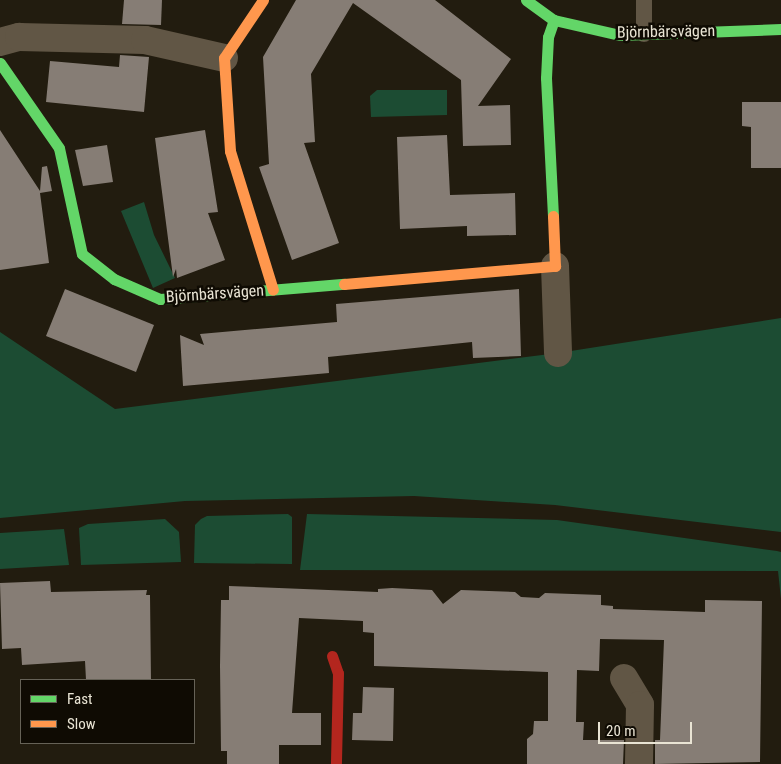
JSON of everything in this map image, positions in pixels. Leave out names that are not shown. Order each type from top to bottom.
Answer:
[{"type":"street","points":[[0,42],[18,37],[145,40],[224,58],[262,0]]},
{"type":"street","name":"Björnbärsvägen","points":[[526,0],[554,20],[612,34],[781,29]]},
{"type":"street","points":[[554,20],[548,36],[546,78],[558,353]]},
{"type":"street","name":"Björnbärsvägen","points":[[224,58],[230,151],[273,290]]},
{"type":"street","name":"Björnbärsvägen","points":[[0,63],[59,148],[82,254],[114,279],[160,299],[555,266]]},
{"type":"street","points":[[332,656],[338,672],[336,764]]},
{"type":"street","points":[[624,678],[640,705],[639,764]]},
{"type":"lane","points":[[644,0],[644,34]]},
{"type":"green space","points":[[377,90],[447,90],[447,115],[371,117],[370,96]]},
{"type":"green space","points":[[144,202],[154,235],[175,278],[153,288],[121,211]]},
{"type":"green space","points":[[781,318],[781,532],[555,505],[414,496],[185,501],[0,518],[0,332],[115,409],[558,353]]},
{"type":"green space","points":[[288,514],[292,517],[292,564],[194,563],[195,525],[201,519],[207,516]]},
{"type":"green space","points":[[307,514],[557,520],[777,551],[781,552],[781,599],[778,571],[300,570]]},
{"type":"green space","points":[[165,519],[179,532],[181,562],[81,565],[79,528],[88,524]]},
{"type":"green space","points":[[64,529],[69,565],[0,569],[0,533]]},
{"type":"building","points":[[124,0],[162,0],[161,25],[122,24]]},
{"type":"building","points":[[296,0],[435,0],[511,59],[478,106],[510,105],[511,145],[463,146],[461,80],[353,3],[311,74],[315,142],[304,143],[339,243],[292,260],[259,167],[269,164],[263,57]]},
{"type":"building","points":[[120,55],[149,57],[144,112],[46,102],[50,61],[119,67]]},
{"type":"building","points":[[742,102],[781,102],[781,168],[751,168],[751,127],[742,126]]},
{"type":"building","points":[[0,130],[40,191],[42,167],[47,166],[52,191],[40,193],[49,263],[0,270]]},
{"type":"building","points":[[205,130],[218,212],[208,213],[225,260],[177,278],[176,269],[173,277],[155,138]]},
{"type":"building","points":[[447,135],[450,195],[515,193],[516,235],[467,236],[467,226],[400,229],[397,137]]},
{"type":"building","points":[[107,145],[113,182],[83,186],[75,150]]},
{"type":"building","points":[[65,289],[154,325],[136,372],[46,336]]},
{"type":"building","points":[[519,289],[521,356],[473,358],[472,342],[328,357],[329,373],[183,386],[180,335],[204,345],[200,334],[337,322],[336,304]]},
{"type":"building","points":[[50,581],[51,592],[147,590],[146,595],[150,595],[151,679],[86,679],[85,661],[22,665],[21,648],[2,649],[0,583]]},
{"type":"building","points":[[229,586],[378,592],[378,589],[392,588],[432,590],[443,604],[461,590],[515,592],[521,597],[539,598],[545,593],[601,595],[601,605],[613,606],[613,609],[705,612],[705,600],[762,601],[760,762],[655,764],[655,740],[660,740],[664,640],[600,639],[599,671],[577,670],[576,722],[584,722],[583,740],[624,740],[623,764],[527,764],[527,739],[533,734],[534,721],[548,721],[548,672],[374,666],[374,633],[363,632],[363,621],[299,618],[292,713],[321,713],[321,745],[279,745],[279,764],[227,764],[227,751],[221,751],[220,666],[221,600],[229,600]]},
{"type":"building","points":[[363,687],[394,688],[393,741],[352,740],[353,713],[362,713]]},
{"type":"traffic: fast","points":[[526,0],[554,20],[620,35],[781,29]]},
{"type":"traffic: fast","points":[[553,216],[546,78],[548,37],[554,20]]},
{"type":"traffic: fast","points":[[0,63],[59,148],[82,254],[114,279],[160,299],[344,284]]},
{"type":"traffic: slow","points":[[263,0],[224,58],[230,151],[273,290]]},
{"type":"traffic: slow","points":[[344,284],[555,266],[553,216]]},
{"type":"traffic: jam","points":[[332,656],[338,673],[336,764]]}]
